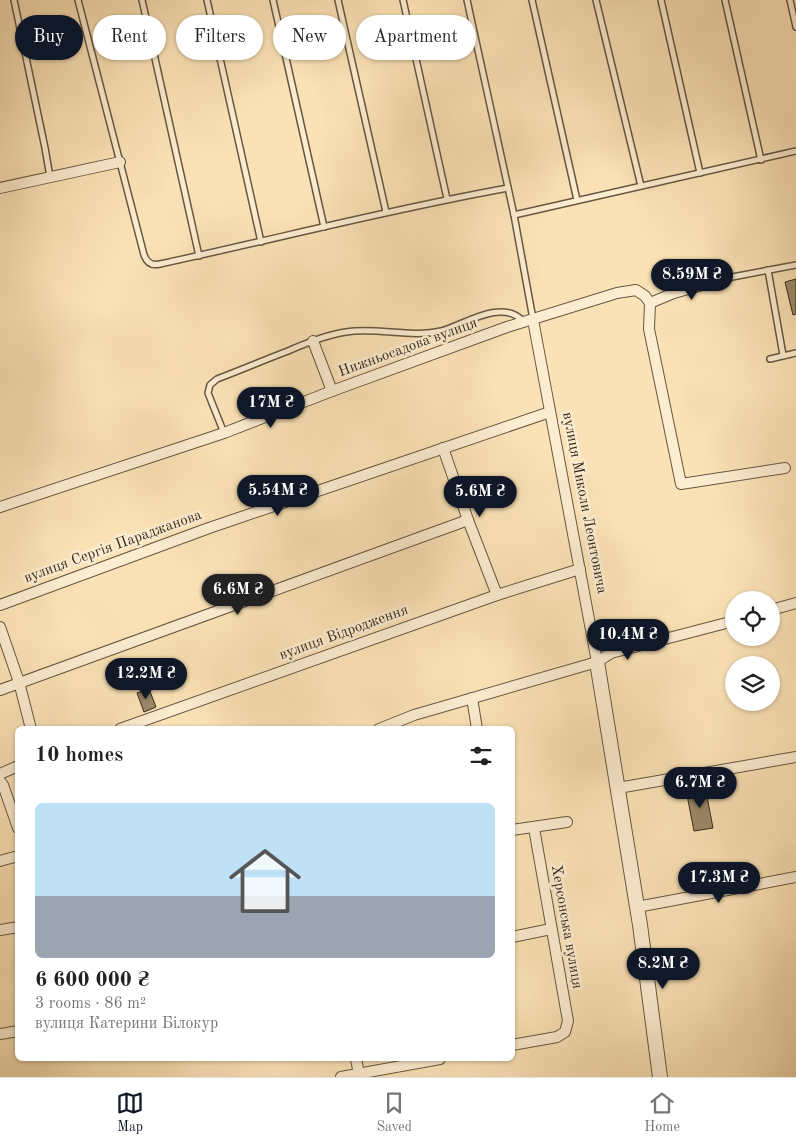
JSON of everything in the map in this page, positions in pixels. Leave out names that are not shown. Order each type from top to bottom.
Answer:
[{"type":"street","points":[[0,188],[120,162]]},
{"type":"street","points":[[727,278],[674,293],[650,303],[649,329],[681,484],[785,468]]},
{"type":"street","name":"Нижньосадова вулиця","points":[[0,507],[224,433],[507,327],[617,293],[636,290],[646,296],[650,303]]},
{"type":"street","name":"вулиця Миколи Леонтовича","points":[[529,321],[550,412],[597,662],[637,907],[660,1077]]},
{"type":"street","points":[[314,341],[332,391]]},
{"type":"street","name":"вулиця Сергія Параджанова","points":[[0,605],[209,528],[550,412]]},
{"type":"street","points":[[443,448],[497,595]]},
{"type":"street","points":[[0,690],[468,520]]},
{"type":"street","name":"вулиця Відродження","points":[[128,726],[497,595],[580,569]]},
{"type":"street","points":[[780,607],[796,603]]},
{"type":"street","points":[[386,726],[414,715],[597,662],[612,653],[725,623]]},
{"type":"street","points":[[0,627],[30,726]]},
{"type":"street","points":[[472,698],[477,726]]},
{"type":"street","points":[[618,788],[796,757]]},
{"type":"street","points":[[0,774],[15,767]]},
{"type":"street","points":[[0,781],[15,819]]},
{"type":"street","points":[[515,830],[567,822]]},
{"type":"street","name":"Херсонська вулиця","points":[[515,1045],[557,1037],[565,1032],[568,1021],[550,929],[534,828]]},
{"type":"street","points":[[0,861],[15,857]]},
{"type":"street","points":[[637,907],[796,877]]},
{"type":"street","points":[[0,930],[15,928]]},
{"type":"street","points":[[515,936],[550,929]]},
{"type":"street","points":[[0,1034],[15,1032]]},
{"type":"street","points":[[356,1061],[359,1074]]},
{"type":"street","points":[[341,1077],[429,1061]]},
{"type":"lane","points":[[14,0],[50,177]]},
{"type":"lane","points":[[78,0],[146,260],[155,265],[386,212],[508,188]]},
{"type":"lane","points":[[142,0],[199,256]]},
{"type":"lane","points":[[207,0],[261,242]]},
{"type":"lane","points":[[273,0],[324,227]]},
{"type":"lane","points":[[338,0],[386,212]]},
{"type":"lane","points":[[403,0],[447,199]]},
{"type":"lane","points":[[467,0],[514,215],[529,321]]},
{"type":"lane","points":[[532,0],[577,200]]},
{"type":"lane","points":[[596,0],[640,186]]},
{"type":"lane","points":[[661,0],[700,173]]},
{"type":"lane","points":[[725,0],[761,160]]},
{"type":"lane","points":[[790,0],[796,27]]},
{"type":"lane","points":[[514,215],[796,151]]},
{"type":"lane","points":[[727,278],[796,265]]},
{"type":"lane","points":[[768,270],[783,356]]},
{"type":"lane","points":[[224,433],[208,393],[210,385],[217,379],[314,341],[344,332],[362,330],[419,334],[441,331],[480,315],[496,313],[515,315],[529,321]]},
{"type":"lane","points":[[770,358],[796,352]]},
{"type":"building","points":[[796,279],[796,314],[793,315],[785,282]]},
{"type":"building","points":[[149,689],[156,707],[144,712],[137,693]]},
{"type":"building","points":[[705,786],[713,828],[694,831],[686,790]]}]
